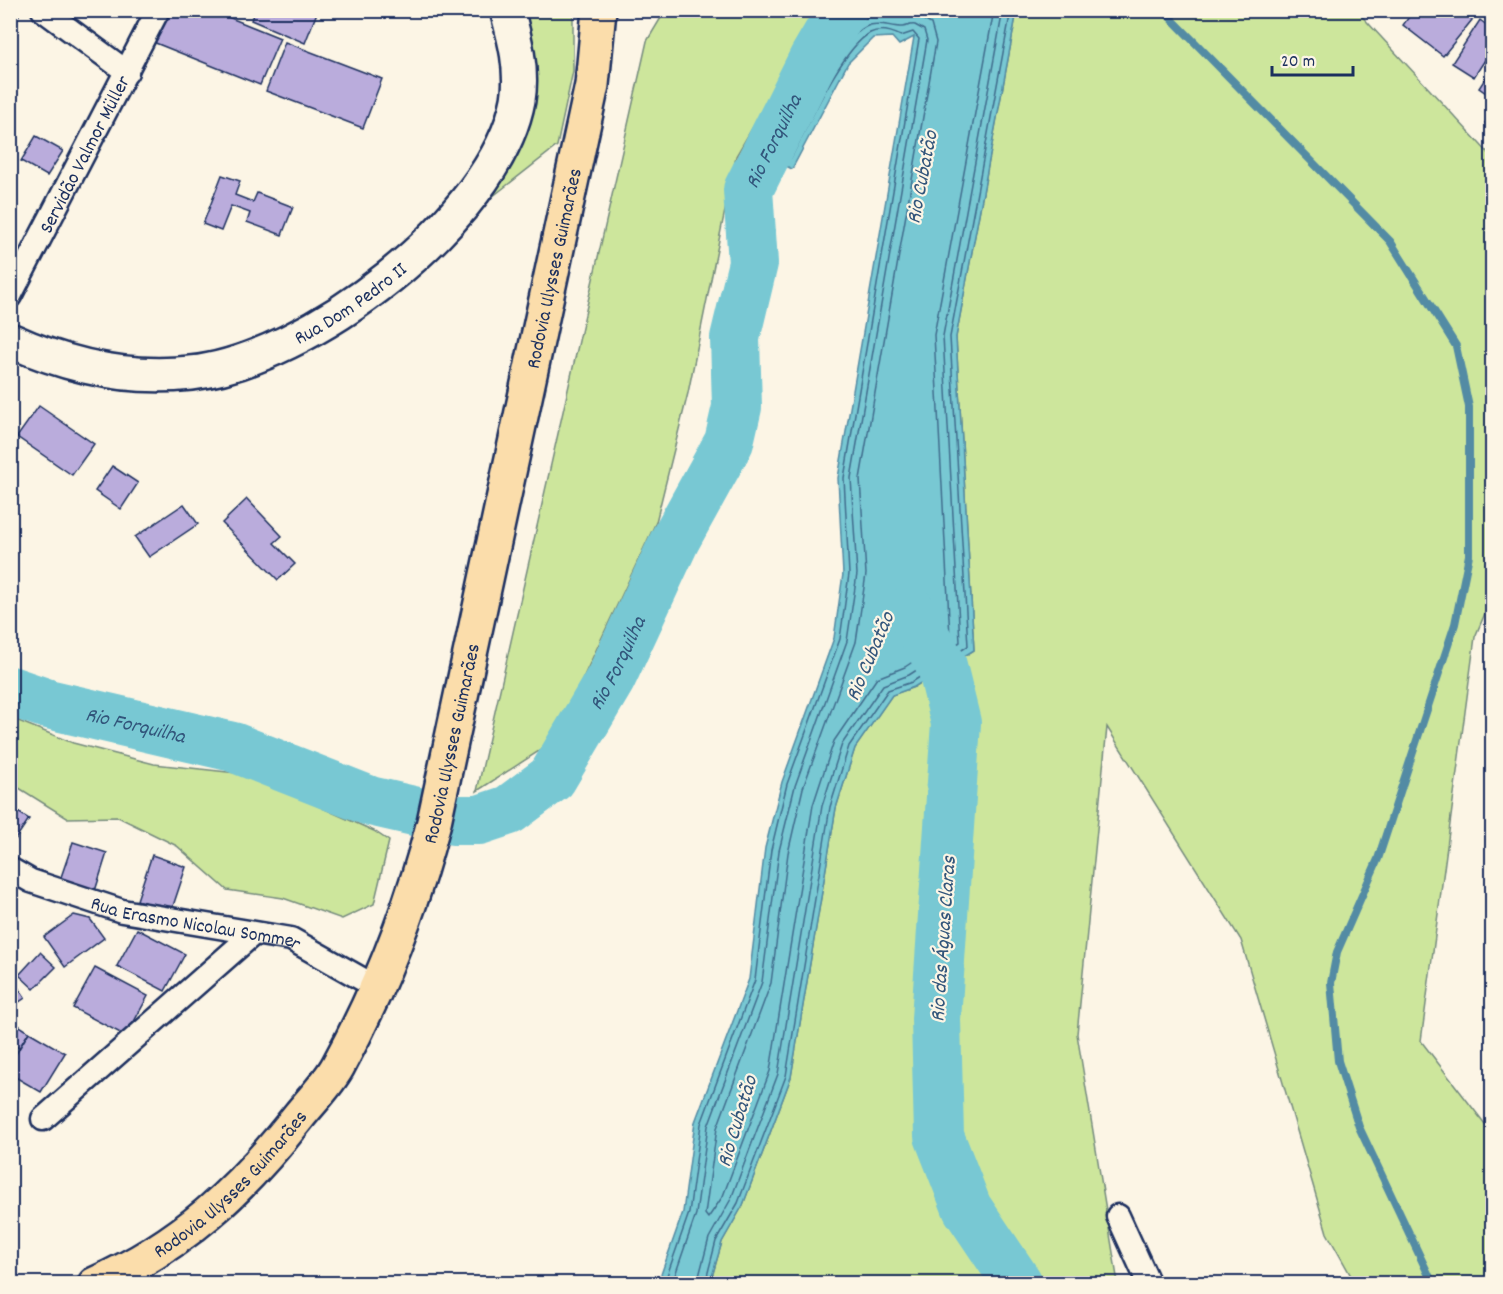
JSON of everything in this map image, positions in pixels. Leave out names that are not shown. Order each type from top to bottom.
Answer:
[{"type":"highway","name":"Rodovia Ulysses Guimarães","points":[[95,1284],[119,1273],[199,1224],[263,1162],[337,1068],[397,939],[434,822],[462,694],[592,85],[599,10]]},
{"type":"highway","name":"Rodovia Ulysses Guimarães","points":[[592,85],[620,10]]},
{"type":"street","points":[[43,10],[127,72]]},
{"type":"street","name":"Servidão Valmor Müller","points":[[10,296],[158,10]]},
{"type":"street","name":"Rua Dom Pedro II","points":[[10,339],[74,363],[114,373],[153,376],[194,373],[219,368],[281,345],[343,313],[416,254],[466,201],[496,156],[515,110],[520,81],[518,59],[507,10]]},
{"type":"street","name":"Rua Erasmo Nicolau Sommer","points":[[10,869],[31,881],[122,911],[291,939],[376,987]]},
{"type":"street","points":[[43,1119],[253,934]]},
{"type":"street","points":[[1118,1216],[1149,1284]]},
{"type":"green space","points":[[522,11],[573,11],[573,71],[557,146],[492,197],[519,142]]},
{"type":"green space","points":[[665,11],[820,11],[736,156],[688,393],[656,522],[553,742],[477,791],[647,41]]},
{"type":"green space","points":[[1017,11],[1357,11],[1492,157],[1492,597],[1475,637],[1421,1041],[1492,1133],[1492,1283],[1355,1283],[1327,1233],[1241,940],[1107,727],[1077,1034],[1118,1283],[710,1284],[722,1242],[743,1205],[791,1077],[836,808],[855,748],[892,695],[914,687],[974,650],[956,337]]},
{"type":"green space","points":[[11,718],[73,743],[154,764],[246,774],[374,831],[389,841],[374,904],[342,919],[283,898],[227,890],[177,846],[118,817],[67,818],[11,783]]},
{"type":"water","name":"Rio Cubatão","points":[[830,11],[1017,11],[956,337],[974,650],[914,687],[892,695],[855,748],[836,808],[791,1077],[743,1205],[722,1242],[710,1283],[658,1283],[683,1212],[695,1122],[749,979],[765,848],[782,782],[834,638],[843,574],[838,478],[914,37],[899,45],[892,37],[873,38],[848,63],[792,169],[751,149],[797,62]]},
{"type":"building","points":[[10,10],[20,13],[10,30]]},
{"type":"building","points":[[166,10],[211,10],[280,38],[260,85],[153,42]]},
{"type":"building","points":[[255,10],[318,10],[305,43],[251,20]]},
{"type":"building","points":[[1414,10],[1470,10],[1476,15],[1443,56],[1403,25]]},
{"type":"building","points":[[1480,20],[1492,29],[1492,49],[1474,77],[1452,63]]},
{"type":"building","points":[[285,42],[382,79],[363,128],[266,91]]},
{"type":"building","points":[[1492,68],[1492,97],[1479,88]]},
{"type":"building","points":[[1492,112],[1492,128],[1485,123]]},
{"type":"building","points":[[36,136],[63,151],[47,176],[21,161]]},
{"type":"building","points":[[222,175],[240,181],[235,195],[253,202],[257,193],[293,207],[282,235],[247,222],[250,213],[231,206],[221,231],[203,224]]},
{"type":"building","points":[[39,406],[94,444],[72,475],[17,437]]},
{"type":"building","points":[[112,466],[138,483],[121,509],[95,491]]},
{"type":"building","points":[[247,499],[282,536],[274,543],[295,564],[278,580],[222,523]]},
{"type":"building","points":[[184,504],[198,524],[149,557],[135,537]]},
{"type":"building","points":[[10,807],[29,819],[10,847]]},
{"type":"building","points":[[73,842],[107,853],[95,891],[60,880]]},
{"type":"building","points":[[152,855],[186,867],[171,912],[137,900]]},
{"type":"building","points":[[74,915],[90,919],[104,938],[65,967],[44,937]]},
{"type":"building","points":[[137,929],[185,954],[165,991],[117,966]]},
{"type":"building","points":[[40,952],[56,967],[34,989],[19,975]]},
{"type":"building","points":[[95,968],[148,996],[126,1036],[73,1008]]},
{"type":"building","points":[[10,975],[25,998],[10,1008]]},
{"type":"building","points":[[12,1021],[29,1032],[19,1048],[10,1042]]},
{"type":"building","points":[[29,1032],[65,1053],[41,1092],[10,1074],[10,1064]]},
{"type":"waterway","name":"Rio Forquilha","points":[[10,691],[48,704],[233,747],[370,801],[453,820],[479,820],[509,810],[552,778],[611,678],[675,540],[729,442],[737,407],[735,338],[753,263],[748,190],[814,58],[842,10]]},
{"type":"waterway","points":[[1163,10],[1390,241],[1456,346],[1469,407],[1469,555],[1455,624],[1378,859],[1337,952],[1331,983],[1338,1061],[1359,1127],[1433,1284]]},
{"type":"waterway","name":"Rio das Águas Claras","points":[[910,610],[942,666],[956,723],[936,1019],[939,1136],[967,1208],[1018,1284]]}]
